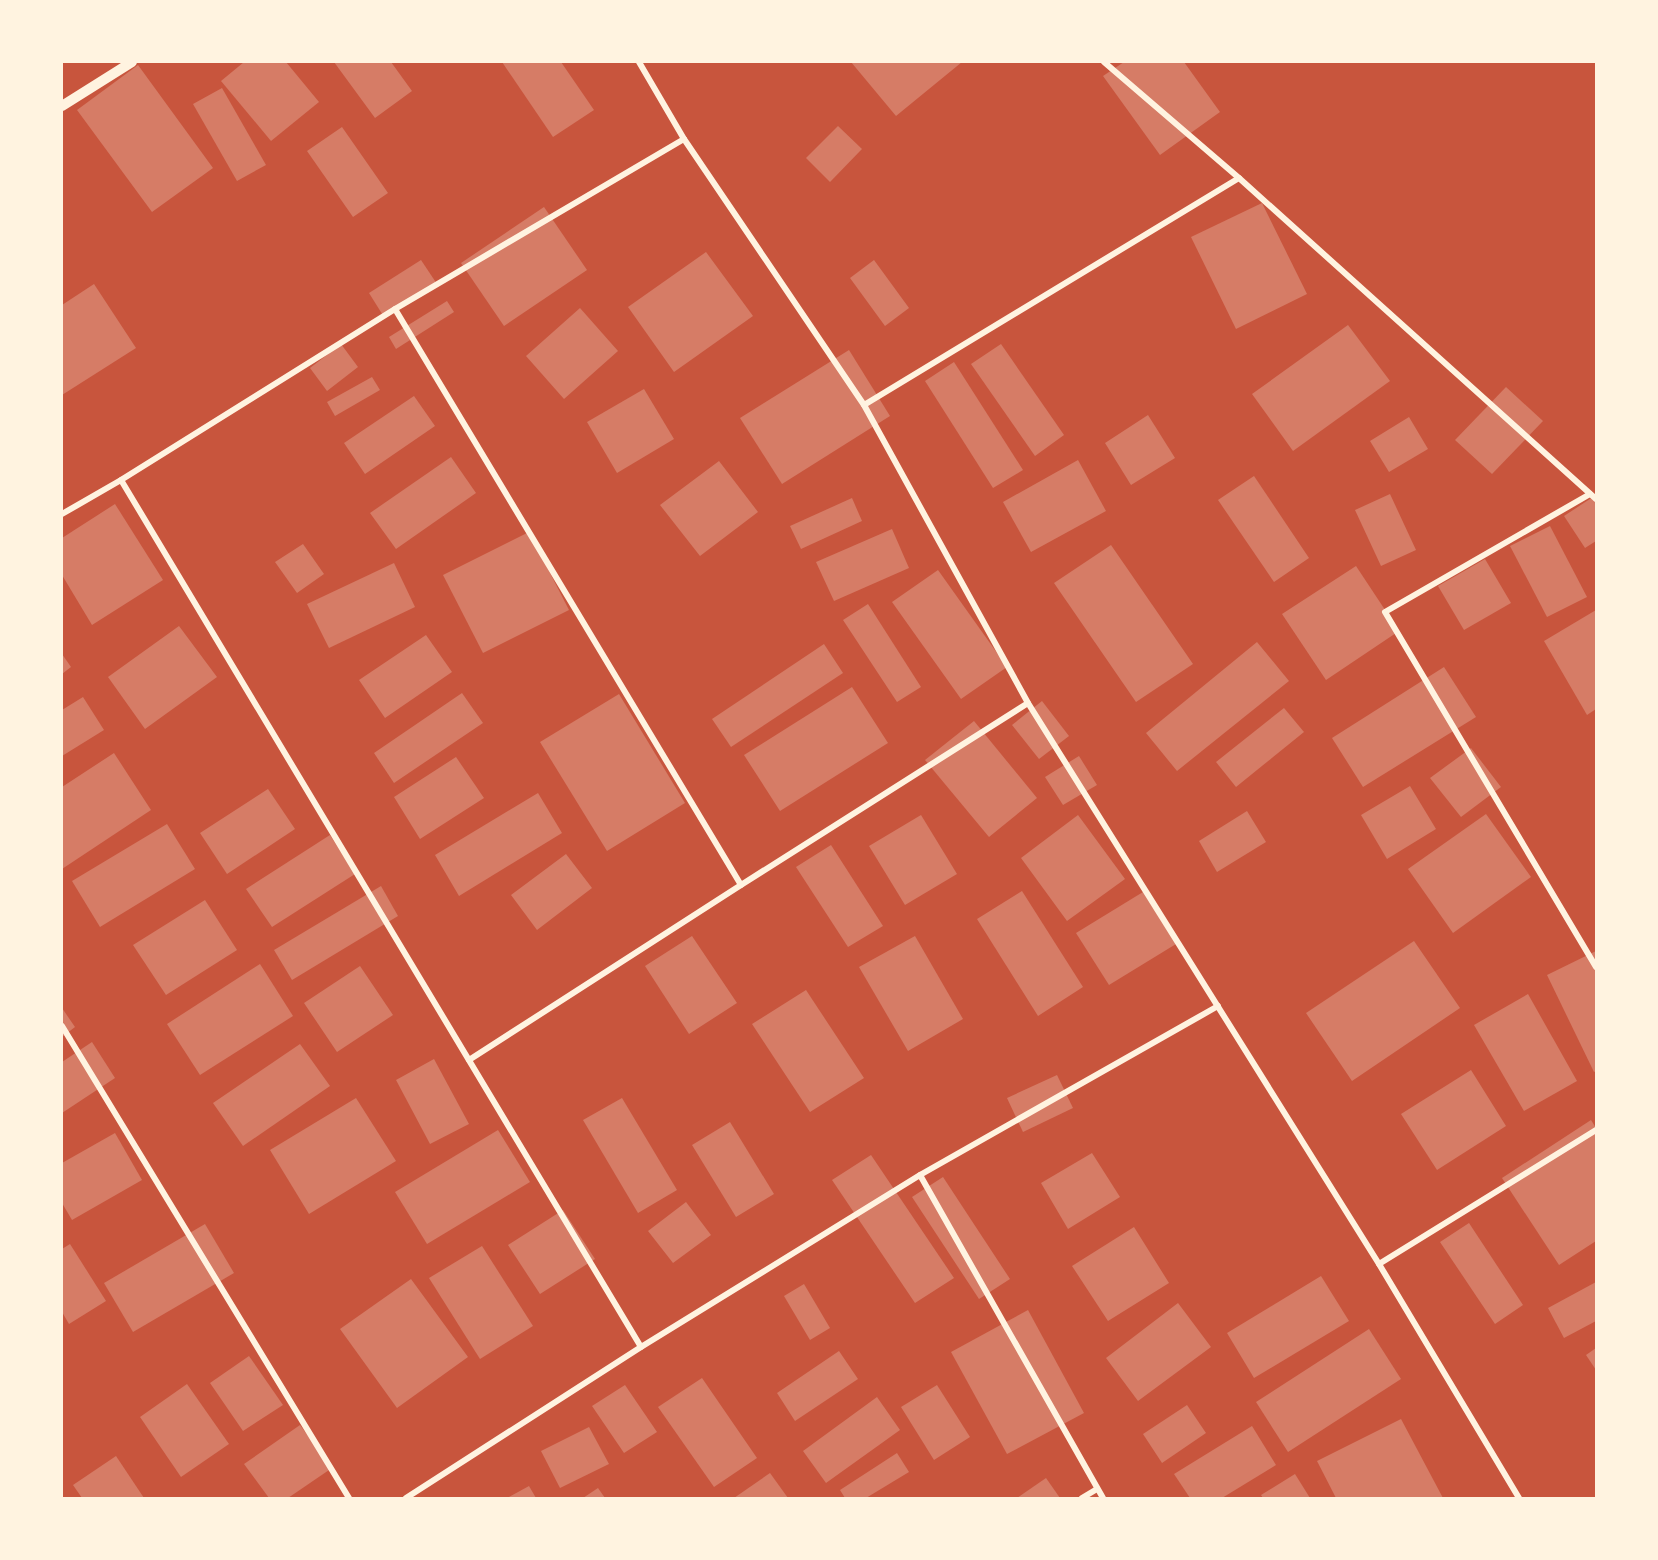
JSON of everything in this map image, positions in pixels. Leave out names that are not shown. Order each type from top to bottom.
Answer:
[{"type":"street","points":[[62,106],[132,62]]},
{"type":"street","points":[[639,62],[684,139],[864,405],[1028,703],[1379,1264],[1519,1498]]},
{"type":"street","points":[[1104,62],[1239,177],[1596,499]]},
{"type":"street","points":[[62,514],[121,480],[394,309],[684,139]]},
{"type":"street","points":[[864,405],[1239,177]]},
{"type":"street","points":[[394,309],[741,885]]},
{"type":"street","points":[[121,480],[641,1347]]},
{"type":"street","points":[[1590,494],[1385,612],[1596,967]]},
{"type":"street","points":[[469,1060],[1028,703]]},
{"type":"street","points":[[406,1498],[641,1347],[920,1175],[1218,1006]]},
{"type":"street","points":[[62,1026],[349,1498]]},
{"type":"street","points":[[1379,1264],[1596,1130]]},
{"type":"street","points":[[920,1175],[1103,1498]]},
{"type":"street","points":[[1082,1498],[1097,1489]]},
{"type":"building","points":[[244,62],[286,62],[319,102],[271,141],[221,81]]},
{"type":"building","points":[[334,62],[391,62],[412,91],[375,118]]},
{"type":"building","points":[[502,62],[561,62],[594,110],[553,137]]},
{"type":"building","points":[[851,62],[962,62],[896,116]]},
{"type":"building","points":[[1124,62],[1184,62],[1220,112],[1160,155],[1103,76]]},
{"type":"building","points":[[138,65],[213,168],[152,212],[77,110]]},
{"type":"building","points":[[222,88],[266,165],[237,181],[193,104]]},
{"type":"building","points":[[838,126],[862,149],[830,182],[806,158]]},
{"type":"building","points":[[342,127],[388,193],[353,217],[307,151]]},
{"type":"building","points":[[1262,203],[1307,294],[1236,329],[1191,237]]},
{"type":"building","points":[[544,207],[587,270],[504,326],[461,263]]},
{"type":"building","points":[[706,252],[753,316],[674,372],[628,307]]},
{"type":"building","points":[[421,260],[437,284],[384,317],[369,293]]},
{"type":"building","points":[[874,260],[909,308],[885,326],[850,278]]},
{"type":"building","points":[[94,284],[136,348],[62,395],[62,305]]},
{"type":"building","points":[[447,301],[454,312],[396,349],[389,337]]},
{"type":"building","points":[[580,308],[618,351],[564,399],[526,356]]},
{"type":"building","points":[[1348,325],[1390,381],[1293,451],[1252,394]]},
{"type":"building","points":[[341,344],[358,367],[327,391],[310,368]]},
{"type":"building","points":[[1001,344],[1064,435],[1035,456],[971,364]]},
{"type":"building","points":[[849,350],[890,416],[782,484],[740,418]]},
{"type":"building","points":[[954,362],[1023,470],[993,488],[925,381]]},
{"type":"building","points":[[372,377],[380,390],[335,416],[327,402]]},
{"type":"building","points":[[1506,387],[1543,421],[1492,474],[1455,440]]},
{"type":"building","points":[[644,389],[674,439],[617,473],[587,422]]},
{"type":"building","points":[[414,396],[435,426],[365,474],[344,443]]},
{"type":"building","points":[[1148,415],[1175,458],[1131,485],[1105,443]]},
{"type":"building","points":[[1409,417],[1428,449],[1389,472],[1370,441]]},
{"type":"building","points":[[451,457],[476,493],[396,549],[370,513]]},
{"type":"building","points":[[1078,460],[1106,511],[1031,552],[1003,502]]},
{"type":"building","points":[[719,461],[758,512],[700,556],[660,505]]},
{"type":"building","points":[[1254,476],[1309,558],[1274,582],[1218,500]]},
{"type":"building","points":[[1390,494],[1416,550],[1381,566],[1355,510]]},
{"type":"building","points":[[1596,495],[1596,541],[1585,548],[1564,516]]},
{"type":"building","points":[[852,498],[862,521],[801,549],[790,526]]},
{"type":"building","points":[[115,504],[163,580],[92,625],[62,575],[62,538]]},
{"type":"building","points":[[1550,526],[1587,597],[1547,617],[1510,546]]},
{"type":"building","points":[[892,529],[909,568],[834,601],[816,562]]},
{"type":"building","points":[[529,532],[569,610],[483,653],[443,575]]},
{"type":"building","points":[[303,544],[324,574],[297,593],[275,562]]},
{"type":"building","points":[[1111,545],[1193,664],[1136,702],[1054,583]]},
{"type":"building","points":[[1485,559],[1511,603],[1464,630],[1438,586]]},
{"type":"building","points":[[394,563],[415,607],[329,648],[307,604]]},
{"type":"building","points":[[1356,566],[1399,631],[1326,680],[1282,614]]},
{"type":"building","points":[[938,570],[1007,667],[961,699],[892,602]]},
{"type":"building","points":[[868,604],[921,687],[897,702],[843,620]]},
{"type":"building","points":[[1596,610],[1596,709],[1587,715],[1544,641]]},
{"type":"building","points":[[179,626],[217,677],[145,729],[108,677]]},
{"type":"building","points":[[426,635],[452,672],[385,718],[359,680]]},
{"type":"building","points":[[1257,642],[1289,681],[1177,771],[1146,733]]},
{"type":"building","points":[[824,644],[843,673],[731,747],[712,719]]},
{"type":"building","points":[[62,654],[71,667],[62,674]]},
{"type":"building","points":[[1444,667],[1476,717],[1363,787],[1332,738]]},
{"type":"building","points":[[852,687],[888,743],[780,811],[744,755]]},
{"type":"building","points":[[462,693],[483,723],[394,783],[374,753]]},
{"type":"building","points":[[619,694],[685,803],[607,851],[540,742]]},
{"type":"building","points":[[83,697],[104,730],[62,756],[62,710]]},
{"type":"building","points":[[1042,701],[1069,736],[1039,759],[1012,725]]},
{"type":"building","points":[[1284,708],[1304,732],[1236,787],[1216,762]]},
{"type":"building","points":[[974,721],[1037,798],[989,837],[925,760]]},
{"type":"building","points":[[1471,748],[1501,787],[1461,817],[1430,778]]},
{"type":"building","points":[[114,753],[151,810],[62,869],[62,787]]},
{"type":"building","points":[[1079,756],[1097,785],[1063,805],[1045,777]]},
{"type":"building","points":[[456,757],[484,798],[420,839],[394,797]]},
{"type":"building","points":[[1410,786],[1436,829],[1387,859],[1361,815]]},
{"type":"building","points":[[268,789],[295,829],[227,874],[200,833]]},
{"type":"building","points":[[538,793],[562,833],[459,896],[435,855]]},
{"type":"building","points":[[1247,811],[1266,842],[1217,872],[1199,841]]},
{"type":"building","points":[[1486,814],[1531,877],[1453,933],[1408,869]]},
{"type":"building","points":[[921,815],[957,874],[905,905],[869,846]]},
{"type":"building","points":[[1078,815],[1125,879],[1067,921],[1021,858]]},
{"type":"building","points":[[167,824],[195,869],[100,927],[72,881]]},
{"type":"building","points":[[330,835],[355,874],[272,927],[246,889]]},
{"type":"building","points":[[831,845],[883,926],[848,947],[796,867]]},
{"type":"building","points":[[566,854],[592,888],[537,930],[511,895]]},
{"type":"building","points":[[381,886],[398,916],[292,980],[274,950]]},
{"type":"building","points":[[1022,891],[1083,987],[1038,1016],[977,919]]},
{"type":"building","points":[[1143,892],[1176,944],[1109,985],[1076,933]]},
{"type":"building","points":[[205,900],[237,950],[166,995],[133,945]]},
{"type":"building","points":[[692,936],[737,1003],[689,1034],[645,966]]},
{"type":"building","points":[[915,936],[963,1019],[908,1051],[859,967]]},
{"type":"building","points":[[1414,941],[1460,1008],[1352,1081],[1306,1013]]},
{"type":"building","points":[[1596,951],[1596,1071],[1594,1072],[1547,975]]},
{"type":"building","points":[[260,964],[293,1016],[200,1075],[167,1024]]},
{"type":"building","points":[[360,966],[393,1015],[337,1052],[304,1003]]},
{"type":"building","points":[[806,990],[864,1078],[810,1112],[752,1024]]},
{"type":"building","points":[[1528,994],[1577,1081],[1524,1111],[1474,1025]]},
{"type":"building","points":[[62,1008],[75,1027],[62,1037]]},
{"type":"building","points":[[92,1042],[115,1078],[62,1113],[62,1062]]},
{"type":"building","points":[[300,1044],[330,1086],[243,1146],[213,1103]]},
{"type":"building","points":[[434,1059],[469,1124],[430,1144],[396,1080]]},
{"type":"building","points":[[1471,1070],[1506,1126],[1437,1170],[1401,1114]]},
{"type":"building","points":[[1057,1075],[1073,1108],[1023,1132],[1007,1098]]},
{"type":"building","points":[[356,1098],[396,1161],[309,1214],[270,1150]]},
{"type":"building","points":[[622,1098],[677,1190],[638,1213],[583,1120]]},
{"type":"building","points":[[1591,1120],[1596,1128],[1596,1241],[1559,1265],[1502,1178]]},
{"type":"building","points":[[730,1122],[774,1194],[736,1217],[692,1145]]},
{"type":"building","points":[[498,1130],[530,1182],[427,1244],[395,1192]]},
{"type":"building","points":[[115,1133],[142,1180],[72,1220],[62,1203],[62,1163]]},
{"type":"building","points":[[1092,1153],[1120,1197],[1068,1229],[1041,1183]]},
{"type":"building","points":[[871,1155],[954,1278],[915,1303],[832,1180]]},
{"type":"building","points":[[943,1177],[1010,1279],[979,1299],[912,1197]]},
{"type":"building","points":[[686,1202],[711,1235],[673,1263],[648,1231]]},
{"type":"building","points":[[563,1210],[595,1259],[540,1294],[508,1245]]},
{"type":"building","points":[[1469,1223],[1523,1305],[1495,1324],[1440,1242]]},
{"type":"building","points":[[205,1224],[234,1273],[133,1332],[104,1283]]},
{"type":"building","points":[[1134,1227],[1169,1283],[1108,1321],[1072,1266]]},
{"type":"building","points":[[70,1244],[106,1301],[69,1324],[62,1312],[62,1249]]},
{"type":"building","points":[[482,1246],[533,1326],[480,1359],[429,1278]]},
{"type":"building","points":[[1321,1276],[1349,1321],[1254,1378],[1227,1333]]},
{"type":"building","points":[[411,1279],[468,1357],[397,1408],[340,1329]]},
{"type":"building","points":[[1596,1282],[1596,1321],[1564,1338],[1548,1308]]},
{"type":"building","points":[[804,1284],[830,1328],[810,1340],[784,1296]]},
{"type":"building","points":[[1178,1303],[1211,1347],[1138,1401],[1106,1358]]},
{"type":"building","points":[[1028,1310],[1084,1413],[1007,1454],[951,1352]]},
{"type":"building","points":[[1369,1329],[1401,1379],[1288,1452],[1256,1402]]},
{"type":"building","points":[[1596,1348],[1596,1370],[1586,1355]]},
{"type":"building","points":[[839,1351],[858,1379],[795,1421],[777,1393]]},
{"type":"building","points":[[249,1356],[283,1405],[243,1431],[210,1383]]},
{"type":"building","points":[[702,1378],[757,1458],[714,1487],[658,1407]]},
{"type":"building","points":[[187,1384],[229,1444],[181,1477],[140,1417]]},
{"type":"building","points":[[625,1385],[657,1432],[624,1453],[592,1406]]},
{"type":"building","points":[[937,1385],[970,1437],[934,1460],[901,1407]]},
{"type":"building","points":[[877,1397],[900,1430],[826,1483],[803,1451]]},
{"type":"building","points":[[1187,1405],[1206,1433],[1162,1463],[1143,1434]]},
{"type":"building","points":[[1401,1419],[1443,1498],[1336,1498],[1317,1461]]},
{"type":"building","points":[[300,1425],[332,1468],[288,1498],[269,1498],[244,1464]]},
{"type":"building","points":[[1252,1426],[1276,1465],[1222,1498],[1190,1498],[1174,1474]]},
{"type":"building","points":[[589,1427],[609,1464],[560,1488],[541,1451]]},
{"type":"building","points":[[897,1453],[909,1472],[866,1498],[845,1498],[840,1490]]},
{"type":"building","points":[[116,1456],[144,1498],[82,1498],[73,1485]]},
{"type":"building","points":[[770,1473],[788,1498],[734,1498]]},
{"type":"building","points":[[1295,1474],[1310,1498],[1263,1498],[1261,1495]]},
{"type":"building","points":[[1046,1478],[1060,1498],[1017,1498]]},
{"type":"building","points":[[529,1486],[536,1498],[507,1498]]},
{"type":"building","points":[[598,1488],[605,1498],[583,1498]]}]
